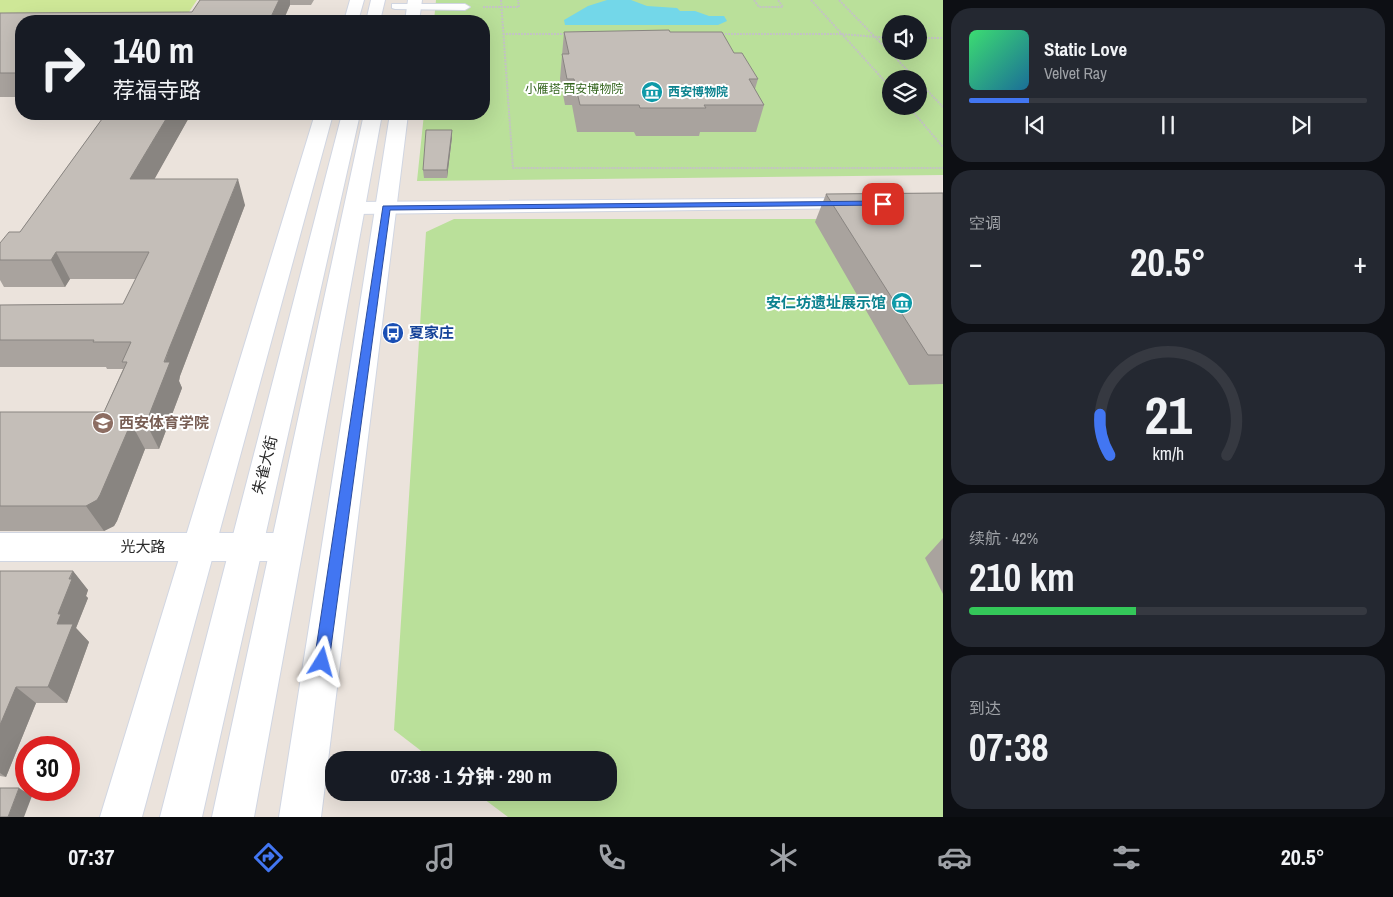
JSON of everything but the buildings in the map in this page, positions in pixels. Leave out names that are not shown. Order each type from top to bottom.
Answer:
[{"type":"street","points":[[353,15],[357,0]]},
{"type":"street","points":[[374,15],[378,0]]},
{"type":"street","points":[[120,817],[322,120]]},
{"type":"street","name":"朱雀大街","points":[[181,817],[245,546],[351,120]]},
{"type":"street","points":[[233,817],[285,547],[372,120]]},
{"type":"street","points":[[300,817],[398,120]]},
{"type":"street","points":[[354,208],[883,204]]},
{"type":"street","name":"光大路","points":[[0,547],[285,547]]},
{"type":"lane","points":[[396,3],[465,7]]},
{"type":"path","points":[[501,0],[513,168],[943,168]]},
{"type":"path","points":[[465,7],[519,7],[518,0]]},
{"type":"path","points":[[754,0],[759,7],[783,7],[778,0]]},
{"type":"path","points":[[811,0],[882,78]]},
{"type":"path","points":[[839,0],[873,38],[907,70]]},
{"type":"path","points":[[503,34],[572,34]]},
{"type":"path","points":[[711,34],[840,34],[882,38]]},
{"type":"path","points":[[927,38],[943,38]]},
{"type":"path","points":[[927,90],[943,107]]},
{"type":"path","points":[[916,115],[943,147]]},
{"type":"green space","points":[[0,0],[197,0],[187,15],[15,15],[15,17],[0,17]]},
{"type":"green space","name":"小雁塔·西安博物院","points":[[436,0],[943,0],[943,175],[417,181],[423,120],[490,120],[490,15],[435,15]]},
{"type":"green space","points":[[454,219],[943,219],[943,817],[508,817],[487,801],[617,801],[617,751],[421,751],[394,730],[426,232]]},
{"type":"water","points":[[607,0],[631,0],[647,6],[677,8],[680,11],[695,11],[709,16],[724,16],[727,21],[718,25],[565,25],[564,20],[588,6]]},
{"type":"place","name":"西安博物院","points":[[652,92]]},
{"type":"place","name":"安仁坊遗址展示馆","points":[[902,303]]},
{"type":"place","name":"夏家庄","points":[[393,333]]},
{"type":"place","name":"西安体育学院","points":[[103,423]]},
{"type":"route","points":[[322,662],[386,208],[883,204]]}]
